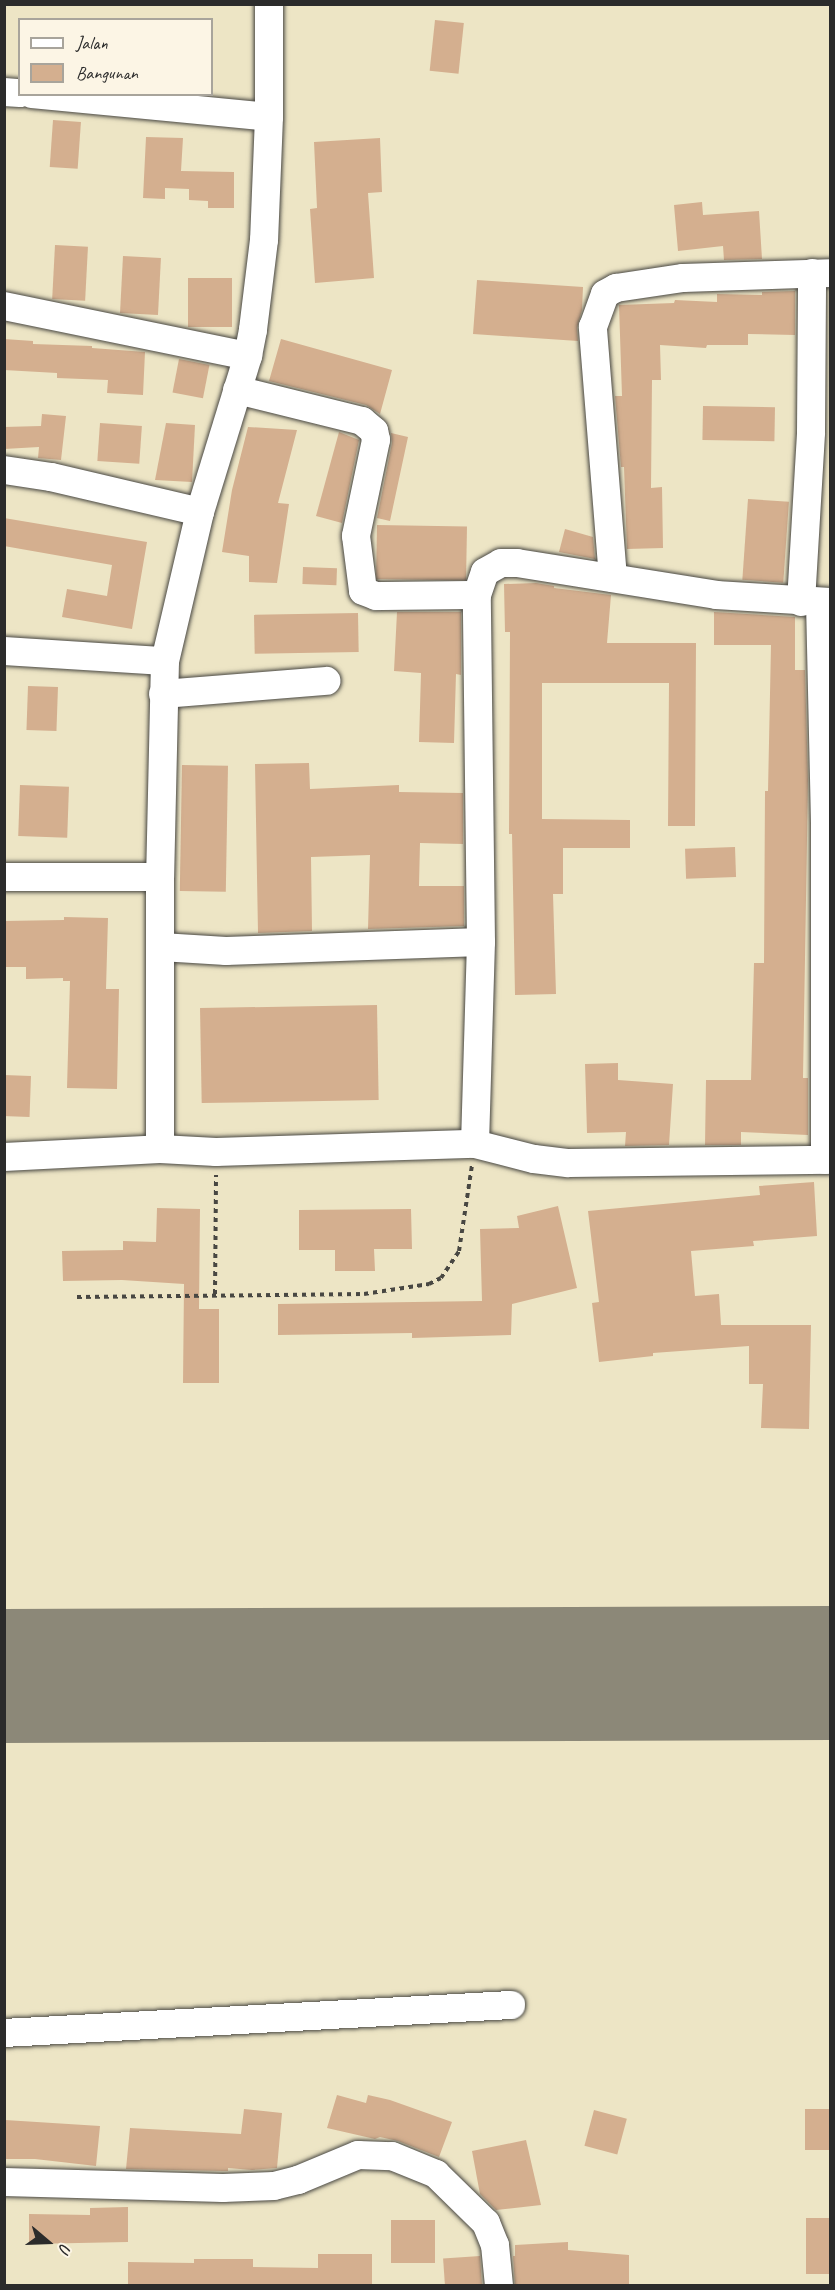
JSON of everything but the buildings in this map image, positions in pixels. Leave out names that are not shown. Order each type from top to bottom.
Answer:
[{"type":"street","points":[[160,1149],[158,1108],[160,877],[165,661],[200,512],[248,356],[264,240],[269,117],[269,10]]},
{"type":"street","points":[[53,96],[269,117]]},
{"type":"street","points":[[4,1157],[160,1149],[216,1152],[475,1144],[534,1159],[569,1163],[828,1160],[825,824],[811,432],[821,273],[683,278],[616,288],[605,294],[593,327],[613,578]]},
{"type":"street","points":[[4,306],[248,356]]},
{"type":"street","points":[[237,390],[362,421],[374,431],[376,440],[356,536],[363,591],[376,596],[477,595]]},
{"type":"street","points":[[4,470],[51,477],[200,512]]},
{"type":"street","points":[[475,1144],[481,942],[477,595],[485,572],[501,563],[716,595],[817,602]]},
{"type":"street","points":[[4,651],[165,661]]},
{"type":"street","points":[[163,694],[326,681]]},
{"type":"street","points":[[4,876],[160,877]]},
{"type":"street","points":[[161,947],[226,951],[481,942]]},
{"type":"street","points":[[4,2033],[511,2005]]},
{"type":"street","points":[[4,2182],[223,2188],[274,2186],[298,2180],[358,2156],[392,2156],[436,2174],[486,2223],[495,2245],[499,2286]]},
{"type":"path","points":[[77,1297],[364,1294],[429,1284],[441,1278],[459,1251],[475,1144]]},
{"type":"path","points":[[215,1294],[216,1152]]},
{"type":"runway","points":[[4,1676],[830,1673]]}]
